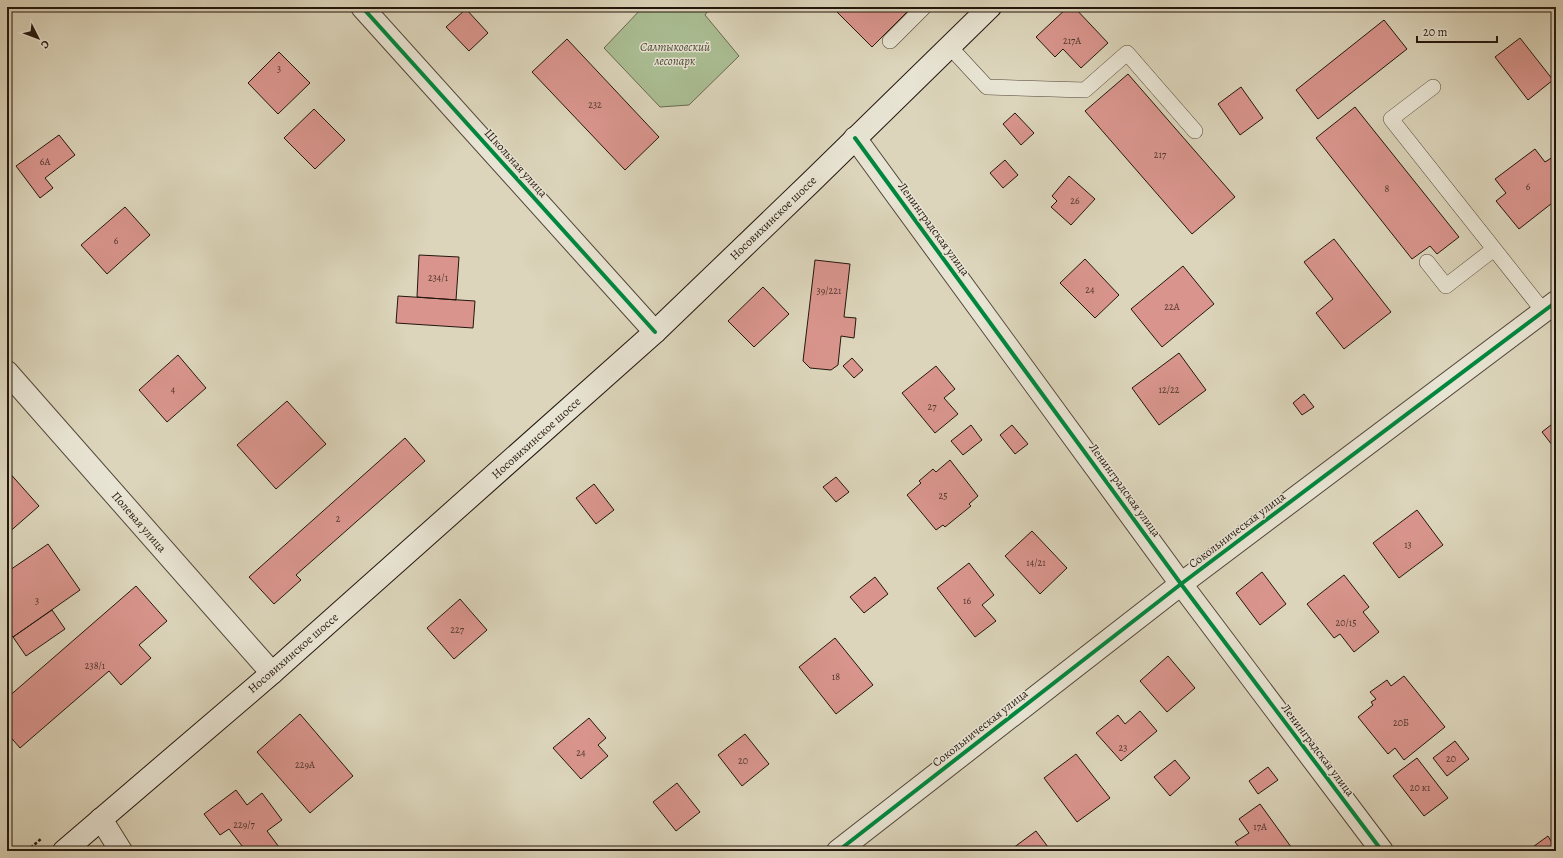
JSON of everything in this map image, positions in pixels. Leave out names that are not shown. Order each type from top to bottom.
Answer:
[{"type":"street","name":"Школьная улица","points":[[362,7],[655,332]]},
{"type":"street","name":"Носовихинское шоссе","points":[[64,851],[272,672],[655,332],[990,7]]},
{"type":"street","name":"Ленинградская улица","points":[[855,138],[1181,584],[1382,851]]},
{"type":"street","name":"Сокольническая улица","points":[[838,851],[1181,584],[1550,307]]},
{"type":"street","name":"Полевая улица","points":[[7,372],[272,672]]},
{"type":"street","points":[[101,819],[121,851]]},
{"type":"lane","points":[[890,41],[924,7]]},
{"type":"lane","points":[[950,47],[987,87],[1085,90],[1127,53],[1195,131]]},
{"type":"lane","points":[[1433,87],[1391,119],[1494,248],[1550,307]]},
{"type":"lane","points":[[1427,262],[1446,286],[1494,248]]},
{"type":"green space","name":"Салтыковский лесопарк","points":[[643,7],[711,7],[705,15],[739,56],[689,105],[660,107],[604,48]]},
{"type":"building","points":[[832,7],[912,7],[872,47]]},
{"type":"building","points":[[1068,7],[1074,7],[1108,43],[1081,68],[1063,49],[1055,57],[1036,37]]},
{"type":"building","points":[[466,9],[488,33],[469,51],[446,27]]},
{"type":"building","points":[[1384,20],[1407,49],[1318,119],[1296,90]]},
{"type":"building","points":[[1520,38],[1553,80],[1528,100],[1495,57]]},
{"type":"building","points":[[567,39],[659,137],[625,170],[532,72]]},
{"type":"building","points":[[279,52],[310,83],[278,114],[248,83]]},
{"type":"building","points":[[1128,74],[1235,197],[1192,234],[1085,111]]},
{"type":"building","points":[[1241,87],[1263,118],[1240,135],[1218,104]]},
{"type":"building","points":[[1355,107],[1459,237],[1437,254],[1430,246],[1412,259],[1316,138]]},
{"type":"building","points":[[314,109],[345,140],[315,169],[284,138]]},
{"type":"building","points":[[1015,113],[1034,133],[1021,145],[1003,124]]},
{"type":"building","points":[[59,135],[75,155],[45,178],[53,188],[40,198],[16,166]]},
{"type":"building","points":[[1535,149],[1545,162],[1556,155],[1556,200],[1519,229],[1496,201],[1506,193],[1495,179]]},
{"type":"building","points":[[1005,160],[1018,175],[1003,188],[990,173]]},
{"type":"building","points":[[1069,176],[1095,199],[1071,225],[1051,207],[1057,201],[1052,196]]},
{"type":"building","points":[[125,207],[150,235],[107,274],[81,245]]},
{"type":"building","points":[[1334,239],[1391,312],[1344,349],[1316,313],[1333,299],[1304,262]]},
{"type":"building","points":[[419,255],[459,257],[456,300],[417,297]]},
{"type":"building","points":[[1085,259],[1119,295],[1095,318],[1060,283]]},
{"type":"building","points":[[815,260],[850,264],[844,317],[856,318],[854,338],[841,336],[838,365],[831,370],[810,368],[803,361]]},
{"type":"building","points":[[1183,266],[1214,304],[1162,347],[1131,309]]},
{"type":"building","points":[[763,287],[789,314],[754,347],[728,321]]},
{"type":"building","points":[[398,296],[475,301],[473,328],[396,323]]},
{"type":"building","points":[[1179,353],[1206,390],[1159,425],[1132,388]]},
{"type":"building","points":[[178,355],[206,388],[167,422],[139,390]]},
{"type":"building","points":[[852,358],[863,370],[854,378],[843,366]]},
{"type":"building","points":[[936,366],[955,389],[944,398],[958,414],[935,433],[902,393]]},
{"type":"building","points":[[1304,394],[1314,407],[1302,415],[1293,403]]},
{"type":"building","points":[[287,401],[326,444],[276,489],[237,445]]},
{"type":"building","points":[[1556,421],[1556,450],[1542,432]]},
{"type":"building","points":[[971,425],[982,440],[963,455],[951,441]]},
{"type":"building","points":[[1012,425],[1028,444],[1015,454],[1000,435]]},
{"type":"building","points":[[405,438],[425,461],[296,575],[301,580],[274,604],[249,577]]},
{"type":"building","points":[[950,460],[978,496],[969,504],[971,506],[945,527],[943,525],[936,530],[907,495],[921,483],[919,481],[933,469],[936,472]]},
{"type":"building","points":[[7,470],[39,506],[7,534]]},
{"type":"building","points":[[836,477],[849,492],[836,502],[823,487]]},
{"type":"building","points":[[594,484],[614,510],[596,524],[576,498]]},
{"type":"building","points":[[1417,510],[1443,545],[1399,578],[1373,543]]},
{"type":"building","points":[[1032,531],[1067,568],[1040,594],[1005,556]]},
{"type":"building","points":[[48,544],[80,590],[13,637],[7,630],[7,572]]},
{"type":"building","points":[[969,563],[994,595],[982,605],[996,621],[975,637],[937,588]]},
{"type":"building","points":[[1262,572],[1286,604],[1260,625],[1236,593]]},
{"type":"building","points":[[1344,575],[1369,607],[1363,612],[1379,632],[1354,652],[1340,634],[1334,638],[1307,604]]},
{"type":"building","points":[[875,577],[888,594],[864,613],[850,597]]},
{"type":"building","points":[[136,586],[167,621],[139,645],[151,658],[121,685],[109,671],[20,748],[7,733],[7,698]]},
{"type":"building","points":[[460,599],[487,630],[454,659],[427,628]]},
{"type":"building","points":[[52,610],[65,629],[26,656],[13,637]]},
{"type":"building","points":[[835,638],[873,685],[836,714],[799,667]]},
{"type":"building","points":[[1168,656],[1195,688],[1167,712],[1140,681]]},
{"type":"building","points":[[1404,676],[1445,727],[1404,760],[1395,748],[1388,754],[1358,717],[1373,705],[1371,702],[1376,699],[1370,692],[1387,680],[1391,686]]},
{"type":"building","points":[[1140,711],[1157,731],[1121,761],[1096,733],[1118,715],[1125,724]]},
{"type":"building","points":[[300,714],[353,776],[310,813],[257,752]]},
{"type":"building","points":[[589,718],[606,738],[598,745],[608,756],[581,779],[553,748]]},
{"type":"building","points":[[745,734],[769,764],[742,786],[718,755]]},
{"type":"building","points":[[1455,741],[1469,759],[1447,776],[1433,758]]},
{"type":"building","points":[[1076,754],[1110,798],[1077,822],[1044,778]]},
{"type":"building","points":[[1417,758],[1448,798],[1424,816],[1393,776]]},
{"type":"building","points":[[1175,760],[1190,778],[1170,796],[1154,777]]},
{"type":"building","points":[[1268,767],[1278,780],[1258,794],[1249,781]]},
{"type":"building","points":[[677,783],[700,812],[676,831],[653,802]]},
{"type":"building","points":[[236,790],[247,805],[262,793],[282,820],[267,831],[282,851],[246,851],[229,829],[220,835],[204,814]]},
{"type":"building","points":[[1260,804],[1294,851],[1242,851],[1235,842],[1249,833],[1239,819]]},
{"type":"building","points":[[1036,831],[1051,851],[1009,851]]},
{"type":"building","points":[[1548,836],[1551,841],[1556,837],[1556,851],[1531,851],[1530,849]]},
{"type":"cycle path","points":[[362,7],[655,332]]},
{"type":"cycle path","points":[[855,138],[1181,584],[1382,851]]},
{"type":"cycle path","points":[[838,851],[1181,584],[1556,302]]}]
